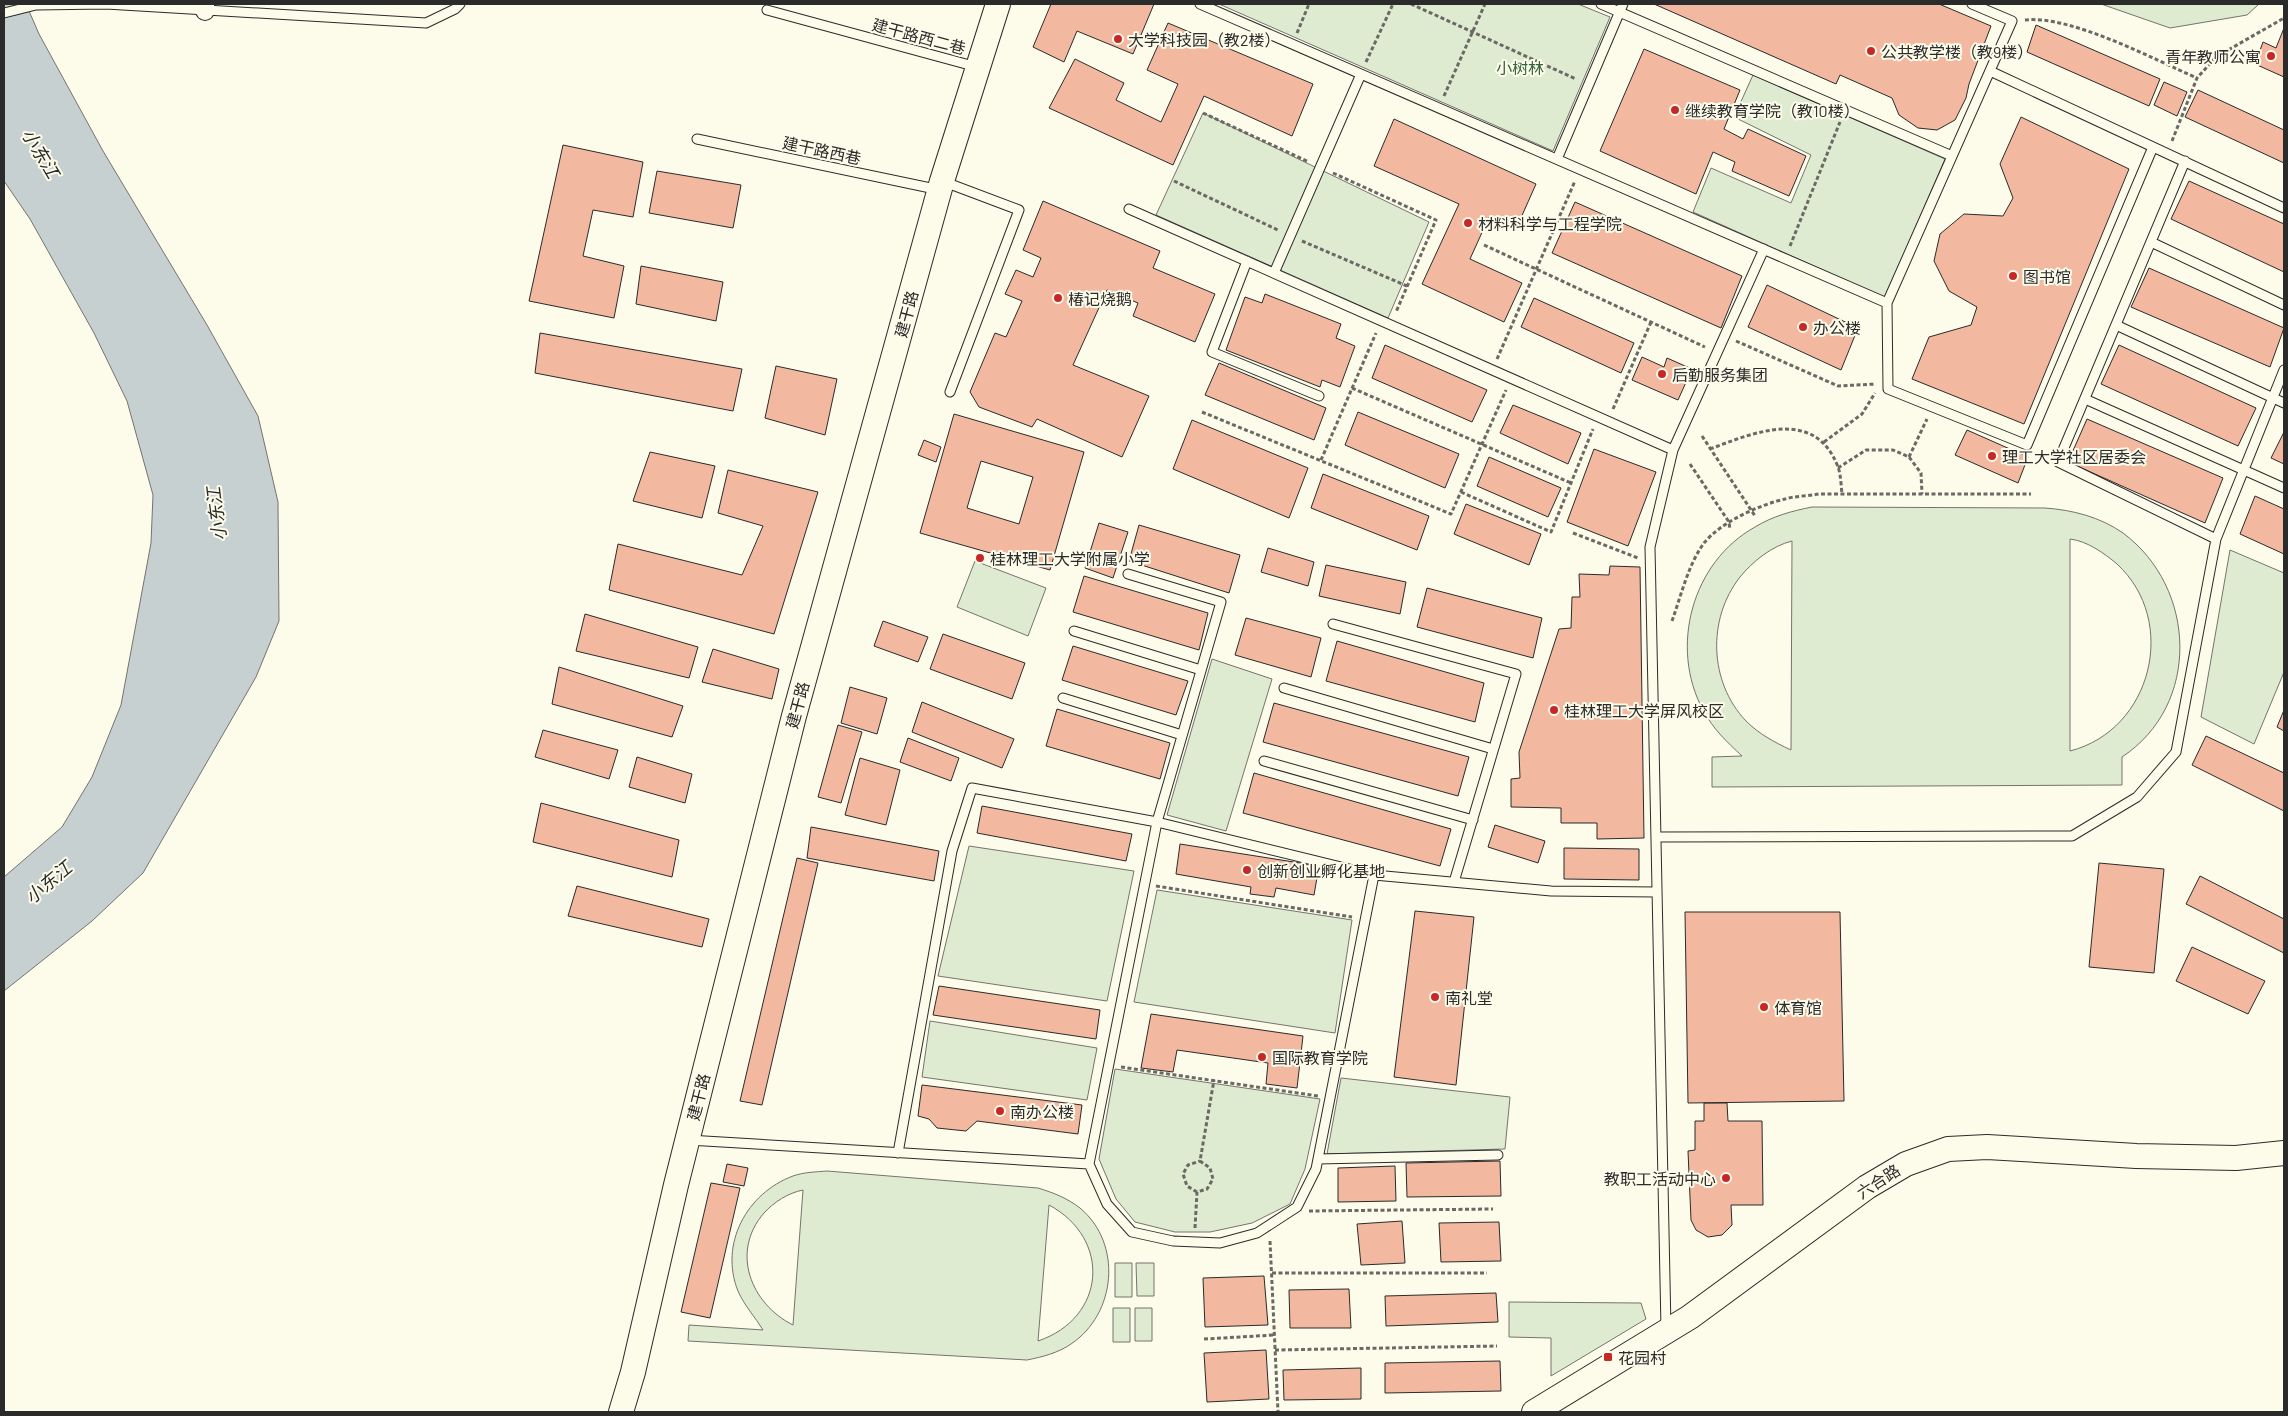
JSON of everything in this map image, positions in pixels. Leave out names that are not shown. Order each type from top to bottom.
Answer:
[{"type":"main road","name":"建干路","points":[[621,1412],[633,1372],[688,1140],[794,716],[941,186],[998,4]]},
{"type":"main road","name":"六合路","points":[[1534,1412],[1666,1332],[1867,1187],[1906,1164],[1948,1149],[1987,1147],[2136,1156],[2236,1158],[2284,1153]]},
{"type":"lane","points":[[4,13],[36,5],[106,4],[205,7],[426,24],[455,9],[460,4]]},
{"type":"lane","points":[[1200,4],[1887,303]]},
{"type":"lane","points":[[1601,4],[1621,8],[1845,110],[1952,156]]},
{"type":"lane","points":[[1972,4],[2012,21],[1887,303],[1888,389],[2028,445],[2153,147]]},
{"type":"lane","points":[[1557,159],[1621,8]]},
{"type":"lane","name":"建干路西二巷","points":[[767,10],[977,67]]},
{"type":"lane","points":[[1990,71],[2284,208]]},
{"type":"lane","points":[[1274,273],[1361,74]]},
{"type":"lane","name":"建干路西巷","points":[[697,138],[941,186],[1018,210],[950,392]]},
{"type":"lane","points":[[2185,161],[2058,462],[2216,539]]},
{"type":"lane","points":[[1129,209],[1673,450]]},
{"type":"lane","points":[[2151,242],[2284,305]]},
{"type":"lane","points":[[1666,1332],[1650,547],[1673,450],[1764,249]]},
{"type":"lane","points":[[1247,262],[1212,352],[1319,396]]},
{"type":"lane","points":[[2116,325],[2284,402]]},
{"type":"lane","points":[[1656,837],[2072,836],[2137,797],[2176,752],[2216,539],[2284,370]]},
{"type":"lane","points":[[2085,399],[2284,488]]},
{"type":"lane","points":[[1128,574],[1221,602],[1157,822],[1090,1164],[1107,1204],[1132,1232],[1173,1241],[1220,1243],[1257,1233],[1297,1207],[1316,1169],[1374,875]]},
{"type":"lane","points":[[1333,624],[1516,674],[1454,882]]},
{"type":"lane","points":[[1074,631],[1201,670]]},
{"type":"lane","points":[[1284,688],[1493,749]]},
{"type":"lane","points":[[1063,698],[1182,735]]},
{"type":"lane","points":[[1264,762],[1472,820]]},
{"type":"lane","points":[[898,1153],[952,851],[972,788],[1157,822],[1374,875],[1551,891],[1657,892]]},
{"type":"lane","points":[[688,1140],[1090,1164]]},
{"type":"lane","points":[[1318,1159],[1498,1155]]},
{"type":"path","points":[[1292,44],[1309,4]]},
{"type":"path","points":[[1361,74],[1393,4]]},
{"type":"path","points":[[1411,4],[1589,85]]},
{"type":"path","points":[[1439,108],[1485,4]]},
{"type":"path","points":[[2012,21],[2038,18],[2097,34],[2197,78]]},
{"type":"path","points":[[2167,153],[2197,78],[2216,57],[2284,18]]},
{"type":"path","points":[[1785,259],[1845,110]]},
{"type":"path","points":[[1203,113],[1436,220],[1390,325]]},
{"type":"path","points":[[1492,370],[1580,169]]},
{"type":"path","points":[[1484,246],[1717,352]]},
{"type":"path","points":[[1321,460],[1381,321]]},
{"type":"path","points":[[1612,412],[1651,322]]},
{"type":"path","points":[[1724,336],[1838,386],[1876,384]]},
{"type":"path","points":[[1202,412],[1451,514],[1507,387]]},
{"type":"path","points":[[1352,388],[1572,482]]},
{"type":"path","points":[[1824,442],[1862,414],[1876,392]]},
{"type":"path","points":[[1909,457],[1932,407]]},
{"type":"path","points":[[1461,492],[1551,532],[1598,417]]},
{"type":"path","points":[[1710,449],[1754,432],[1798,428],[1824,442],[1838,468],[1842,494]]},
{"type":"path","points":[[1702,436],[1755,516]]},
{"type":"path","points":[[1838,468],[1866,450],[1893,450],[1909,457],[1921,473],[1922,494]]},
{"type":"path","points":[[1690,464],[1729,522],[1730,530]]},
{"type":"path","points":[[1672,621],[1690,571],[1705,543],[1729,522],[1752,510],[1785,498],[1819,494],[2032,494]]},
{"type":"path","points":[[1573,533],[1645,561]]},
{"type":"path","points":[[1144,885],[1365,919]]},
{"type":"path","points":[[1116,1066],[1322,1097]]},
{"type":"path","points":[[1200,1161],[1214,1080]]},
{"type":"path","points":[[1200,1161],[1210,1168],[1213,1179],[1207,1189],[1197,1192],[1187,1186],[1183,1174],[1188,1165],[1200,1161]]},
{"type":"path","points":[[1195,1228],[1197,1192]]},
{"type":"path","points":[[1297,1207],[1312,1212],[1493,1209]]},
{"type":"path","points":[[1270,1225],[1278,1412]]},
{"type":"path","points":[[1272,1273],[1487,1273]]},
{"type":"path","points":[[1204,1339],[1274,1335]]},
{"type":"path","points":[[1275,1350],[1497,1346]]},
{"type":"green space","name":"小树林","points":[[1219,4],[1578,4],[1610,17],[1553,151]]},
{"type":"green space","points":[[2101,4],[2259,4],[2247,15],[2170,28]]},
{"type":"green space","points":[[1753,75],[1945,159],[1885,298],[1693,212],[1711,168],[1791,203],[1811,155],[1734,117]]},
{"type":"green space","points":[[1203,113],[1429,222],[1388,318],[1156,215]]},
{"type":"green space","points":[[1812,507],[2045,508],[2086,515],[2123,533],[2147,556],[2165,584],[2176,614],[2180,646],[2177,678],[2166,708],[2148,735],[2122,757],[2122,785],[1712,787],[1712,757],[1742,756],[1711,723],[1703,710],[1693,685],[1688,660],[1688,634],[1693,608],[1702,584],[1716,562],[1733,542],[1769,520],[1783,514]],"holes":[[[2070,539],[2089,545],[2107,556],[2117,564],[2136,588],[2147,614],[2151,643],[2148,671],[2137,698],[2121,721],[2098,739],[2070,751]],[[1792,541],[1791,749],[1791,750],[1756,730],[1746,721],[1734,705],[1725,688],[1719,669],[1717,650],[1722,612],[1729,594],[1740,577],[1763,555],[1777,546]]]},
{"type":"green space","points":[[2230,550],[2284,573],[2284,672],[2254,744],[2201,717]]},
{"type":"green space","points":[[975,561],[1046,588],[1028,636],[957,607]]},
{"type":"green space","points":[[1212,659],[1272,679],[1226,831],[1167,815]]},
{"type":"green space","points":[[969,846],[1134,871],[1107,1001],[938,976]]},
{"type":"green space","points":[[1157,890],[1352,920],[1335,1033],[1134,1002]]},
{"type":"green space","points":[[930,1021],[1097,1048],[1087,1100],[922,1077]]},
{"type":"green space","points":[[1115,1069],[1320,1099],[1305,1169],[1290,1204],[1252,1223],[1210,1232],[1175,1232],[1135,1222],[1116,1199],[1099,1159]]},
{"type":"green space","points":[[1341,1078],[1510,1097],[1505,1149],[1327,1154]]},
{"type":"green space","points":[[827,1171],[1038,1188],[1065,1199],[1080,1208],[1094,1223],[1103,1240],[1108,1259],[1108,1278],[1105,1297],[1097,1315],[1086,1331],[1071,1344],[1044,1356],[1027,1360],[688,1341],[689,1325],[763,1330],[738,1291],[733,1273],[732,1256],[735,1238],[741,1222],[750,1207],[777,1184],[793,1176]],"holes":[[[803,1190],[793,1325],[778,1316],[756,1291],[750,1276],[747,1260],[748,1244],[754,1228],[768,1209],[787,1196]],[[1049,1205],[1069,1220],[1083,1237],[1091,1257],[1093,1277],[1088,1297],[1077,1315],[1061,1330],[1038,1341]]]},
{"type":"green space","points":[[1115,1263],[1132,1263],[1132,1297],[1115,1297]]},
{"type":"green space","points":[[1136,1263],[1154,1263],[1154,1296],[1137,1296]]},
{"type":"green space","points":[[1509,1302],[1641,1303],[1646,1319],[1551,1376],[1551,1338],[1509,1337]]},
{"type":"green space","points":[[1113,1308],[1130,1308],[1130,1342],[1113,1342]]},
{"type":"green space","points":[[1135,1308],[1152,1308],[1152,1341],[1135,1341]]},
{"type":"water","name":"小东江","points":[[4,4],[26,4],[39,34],[103,151],[207,325],[258,416],[278,502],[279,621],[256,677],[143,873],[92,921],[4,991],[4,877],[62,827],[92,777],[121,705],[151,543],[153,495],[127,401],[94,333],[30,219],[4,181]]},
{"type":"building","name":"大学科技园（教2楼）","points":[[1051,4],[1154,4],[1133,54],[1077,31],[1064,62],[1033,47]]},
{"type":"building","name":"公共教学楼（教9楼）","points":[[1654,4],[1939,4],[1991,26],[1969,84],[1966,98],[1955,120],[1937,130],[1918,128],[1899,115],[1892,98],[1840,75],[1836,84]]},
{"type":"building","points":[[1168,23],[1313,84],[1292,136],[1204,96],[1173,165],[1049,108],[1075,59],[1124,83],[1116,100],[1161,122],[1178,84],[1147,70]]},
{"type":"building","points":[[2036,25],[2160,79],[2149,106],[2027,52]]},
{"type":"building","name":"青年教师公寓","points":[[2284,28],[2284,77],[2255,64],[2263,42],[2276,48]]},
{"type":"building","name":"继续教育学院（教10楼）","points":[[1644,49],[1740,90],[1724,129],[1743,139],[1748,129],[1806,156],[1789,196],[1732,171],[1735,162],[1713,152],[1696,194],[1600,151]]},
{"type":"building","points":[[2164,82],[2187,92],[2177,116],[2154,105]]},
{"type":"building","points":[[2198,90],[2284,130],[2284,163],[2185,117]]},
{"type":"building","name":"图书馆","points":[[2021,117],[2129,169],[2024,424],[1912,379],[1929,337],[1971,325],[1977,307],[1949,291],[1934,261],[1940,234],[1964,214],[2003,216],[2013,198],[2000,164]]},
{"type":"building","name":"材料科学与工程学院","points":[[1394,119],[1536,184],[1516,229],[1489,217],[1470,259],[1522,283],[1504,322],[1422,284],[1459,204],[1374,166]]},
{"type":"building","points":[[563,145],[643,162],[633,217],[593,210],[583,256],[624,266],[614,318],[529,301]]},
{"type":"building","points":[[657,171],[741,185],[733,228],[649,213]]},
{"type":"building","points":[[2189,181],[2284,224],[2284,272],[2171,219]]},
{"type":"building","points":[[1043,201],[1160,251],[1153,268],[1215,294],[1195,342],[1133,316],[1138,303],[1107,290],[1073,365],[1149,396],[1122,457],[1037,419],[1032,427],[979,407],[970,392],[995,333],[1006,337],[1022,301],[1005,294],[1016,270],[1033,277],[1041,258],[1023,250]]},
{"type":"building","points":[[1575,202],[1742,276],[1721,328],[1552,253]]},
{"type":"building","points":[[641,266],[723,282],[716,321],[636,304]]},
{"type":"building","points":[[2149,268],[2284,328],[2270,367],[2131,307]]},
{"type":"building","name":"办公楼","points":[[1767,285],[1858,328],[1841,370],[1748,327]]},
{"type":"building","points":[[1265,294],[1341,324],[1336,338],[1355,346],[1340,387],[1322,380],[1320,387],[1226,350],[1245,297],[1262,303]]},
{"type":"building","points":[[1534,298],[1634,343],[1621,373],[1521,327]]},
{"type":"building","points":[[540,333],[742,369],[733,411],[535,373]]},
{"type":"building","points":[[1385,345],[1487,390],[1472,422],[1372,378]]},
{"type":"building","points":[[2119,345],[2256,408],[2238,446],[2101,384]]},
{"type":"building","name":"后勤服务集团","points":[[1642,357],[1664,367],[1667,358],[1692,369],[1678,400],[1632,380]]},
{"type":"building","points":[[1219,363],[1326,408],[1314,440],[1205,395]]},
{"type":"building","points":[[776,366],[837,379],[825,435],[765,418]]},
{"type":"building","points":[[1513,405],[1581,433],[1568,464],[1500,433]]},
{"type":"building","points":[[1358,412],[1459,454],[1445,488],[1345,445]]},
{"type":"building","points":[[954,414],[1084,452],[1050,570],[920,533]],"holes":[[[981,461],[1033,477],[1019,524],[967,508]]]},
{"type":"building","points":[[2087,419],[2223,478],[2205,523],[2068,462]]},
{"type":"building","points":[[1192,420],[1308,468],[1289,518],[1173,469]]},
{"type":"building","name":"理工大学社区居委会","points":[[1967,430],[2028,457],[2018,483],[1955,455]]},
{"type":"building","points":[[2284,432],[2284,464],[2271,458]]},
{"type":"building","points":[[924,440],[941,447],[936,462],[918,455]]},
{"type":"building","points":[[1594,449],[1656,472],[1628,546],[1567,522]]},
{"type":"building","points":[[650,452],[715,466],[702,518],[633,501]]},
{"type":"building","points":[[1489,457],[1561,488],[1548,517],[1477,486]]},
{"type":"building","points":[[728,470],[818,492],[774,634],[609,590],[618,544],[742,575],[763,526],[718,513]]},
{"type":"building","points":[[1323,474],[1429,516],[1417,550],[1311,508]]},
{"type":"building","points":[[2255,496],[2284,509],[2284,554],[2240,534]]},
{"type":"building","points":[[1466,504],[1541,534],[1529,565],[1454,534]]},
{"type":"building","points":[[1099,523],[1128,532],[1113,578],[1085,568]]},
{"type":"building","points":[[1139,525],[1240,555],[1229,593],[1129,561]]},
{"type":"building","points":[[1268,548],[1314,562],[1308,586],[1261,572]]},
{"type":"building","points":[[1326,565],[1406,582],[1400,614],[1319,596]]},
{"type":"building","points":[[1610,566],[1640,567],[1644,838],[1597,839],[1597,823],[1561,823],[1561,808],[1511,807],[1511,779],[1520,778],[1519,752],[1559,629],[1571,628],[1572,597],[1580,597],[1579,574],[1609,575]]},
{"type":"building","points":[[1084,576],[1208,613],[1199,650],[1073,612]]},
{"type":"building","points":[[1427,588],[1542,618],[1533,658],[1417,627]]},
{"type":"building","points":[[585,614],[698,647],[689,678],[576,651]]},
{"type":"building","points":[[1246,618],[1321,638],[1311,677],[1235,655]]},
{"type":"building","points":[[883,621],[928,637],[918,662],[874,646]]},
{"type":"building","points":[[943,634],[1025,663],[1012,699],[930,669]]},
{"type":"building","points":[[1337,641],[1484,683],[1475,722],[1326,681]]},
{"type":"building","points":[[1073,646],[1188,681],[1176,715],[1062,680]]},
{"type":"building","points":[[713,649],[779,669],[772,699],[702,682]]},
{"type":"building","points":[[559,667],[683,706],[672,737],[552,704]]},
{"type":"building","points":[[850,687],[887,698],[877,734],[841,723]]},
{"type":"building","points":[[922,702],[1014,739],[1002,768],[912,732]]},
{"type":"building","points":[[1274,703],[1469,757],[1458,796],[1263,742]]},
{"type":"building","points":[[1057,709],[1170,743],[1160,779],[1046,746]]},
{"type":"building","points":[[2284,710],[2284,731],[2277,727]]},
{"type":"building","points":[[838,725],[862,732],[841,803],[818,797]]},
{"type":"building","points":[[543,730],[618,750],[609,779],[535,757]]},
{"type":"building","points":[[2206,736],[2284,773],[2284,811],[2192,765]]},
{"type":"building","points":[[908,738],[959,758],[951,781],[900,762]]},
{"type":"building","points":[[637,757],[692,774],[685,803],[629,787]]},
{"type":"building","points":[[860,758],[900,770],[886,825],[845,815]]},
{"type":"building","points":[[1254,773],[1451,829],[1440,866],[1243,813]]},
{"type":"building","points":[[541,803],[679,840],[672,877],[533,842]]},
{"type":"building","points":[[982,806],[1132,834],[1126,861],[977,833]]},
{"type":"building","points":[[1495,825],[1545,841],[1538,863],[1488,847]]},
{"type":"building","points":[[811,827],[939,851],[934,881],[807,858]]},
{"type":"building","name":"创新创业孵化基地","points":[[1180,844],[1319,866],[1314,895],[1276,888],[1274,897],[1250,894],[1251,887],[1176,874]]},
{"type":"building","points":[[1564,848],[1639,849],[1639,880],[1564,879]]},
{"type":"building","points":[[797,858],[818,863],[762,1105],[740,1101]]},
{"type":"building","points":[[2099,863],[2164,869],[2154,973],[2089,967]]},
{"type":"building","points":[[2200,876],[2284,919],[2284,953],[2186,904]]},
{"type":"building","points":[[577,886],[709,919],[702,947],[568,916]]},
{"type":"building","name":"南礼堂","points":[[1415,911],[1474,917],[1456,1085],[1394,1077]]},
{"type":"building","name":"体育馆","points":[[1685,912],[1840,912],[1844,1101],[1688,1103]]},
{"type":"building","points":[[2192,947],[2265,981],[2248,1014],[2176,981]]},
{"type":"building","points":[[939,986],[1100,1010],[1096,1039],[933,1015]]},
{"type":"building","name":"国际教育学院","points":[[1151,1014],[1303,1036],[1297,1088],[1266,1084],[1268,1063],[1177,1050],[1173,1072],[1141,1068]]},
{"type":"building","name":"南办公楼","points":[[922,1085],[1082,1105],[1078,1134],[977,1121],[966,1131],[937,1128],[929,1119],[918,1116]]},
{"type":"building","name":"教职工活动中心","points":[[1704,1103],[1727,1103],[1728,1121],[1762,1121],[1763,1205],[1731,1205],[1732,1225],[1722,1235],[1708,1237],[1696,1230],[1691,1220],[1688,1151],[1695,1150],[1695,1121],[1704,1121]]},
{"type":"building","points":[[1500,1161],[1501,1196],[1407,1197],[1406,1163]]},
{"type":"building","points":[[727,1164],[748,1168],[744,1186],[723,1182]]},
{"type":"building","points":[[1395,1166],[1396,1201],[1338,1202],[1338,1168]]},
{"type":"building","points":[[711,1183],[740,1188],[710,1318],[681,1312]]},
{"type":"building","points":[[1402,1221],[1405,1263],[1361,1265],[1357,1224]]},
{"type":"building","points":[[1499,1222],[1501,1261],[1441,1262],[1439,1223]]},
{"type":"building","points":[[1264,1276],[1268,1325],[1205,1327],[1203,1278]]},
{"type":"building","points":[[1349,1289],[1351,1328],[1290,1328],[1289,1290]]},
{"type":"building","points":[[1496,1293],[1498,1322],[1386,1326],[1385,1296]]},
{"type":"building","points":[[1266,1350],[1269,1399],[1207,1402],[1204,1353]]},
{"type":"building","points":[[1500,1361],[1501,1391],[1385,1393],[1385,1363]]},
{"type":"building","points":[[1361,1368],[1361,1399],[1284,1400],[1283,1370]]},
{"type":"place","name":"大学科技园（教2楼）","points":[[1118,39]]},
{"type":"place","name":"公共教学楼（教9楼）","points":[[1871,51]]},
{"type":"place","name":"青年教师公寓","points":[[2271,56]]},
{"type":"place","name":"继续教育学院（教10楼）","points":[[1675,110]]},
{"type":"place","name":"材料科学与工程学院","points":[[1468,223]]},
{"type":"place","name":"图书馆","points":[[2013,276]]},
{"type":"place","name":"椿记烧鹅","points":[[1058,298]]},
{"type":"place","name":"办公楼","points":[[1803,327]]},
{"type":"place","name":"后勤服务集团","points":[[1662,374]]},
{"type":"place","name":"理工大学社区居委会","points":[[1992,456]]},
{"type":"place","name":"桂林理工大学附属小学","points":[[980,558]]},
{"type":"place","name":"桂林理工大学屏风校区","points":[[1554,710]]},
{"type":"place","name":"创新创业孵化基地","points":[[1247,870]]},
{"type":"place","name":"南礼堂","points":[[1435,997]]},
{"type":"place","name":"体育馆","points":[[1764,1007]]},
{"type":"place","name":"国际教育学院","points":[[1262,1057]]},
{"type":"place","name":"南办公楼","points":[[1000,1111]]},
{"type":"place","name":"教职工活动中心","points":[[1726,1178]]},
{"type":"place","name":"花园村","points":[[1608,1357]]}]
